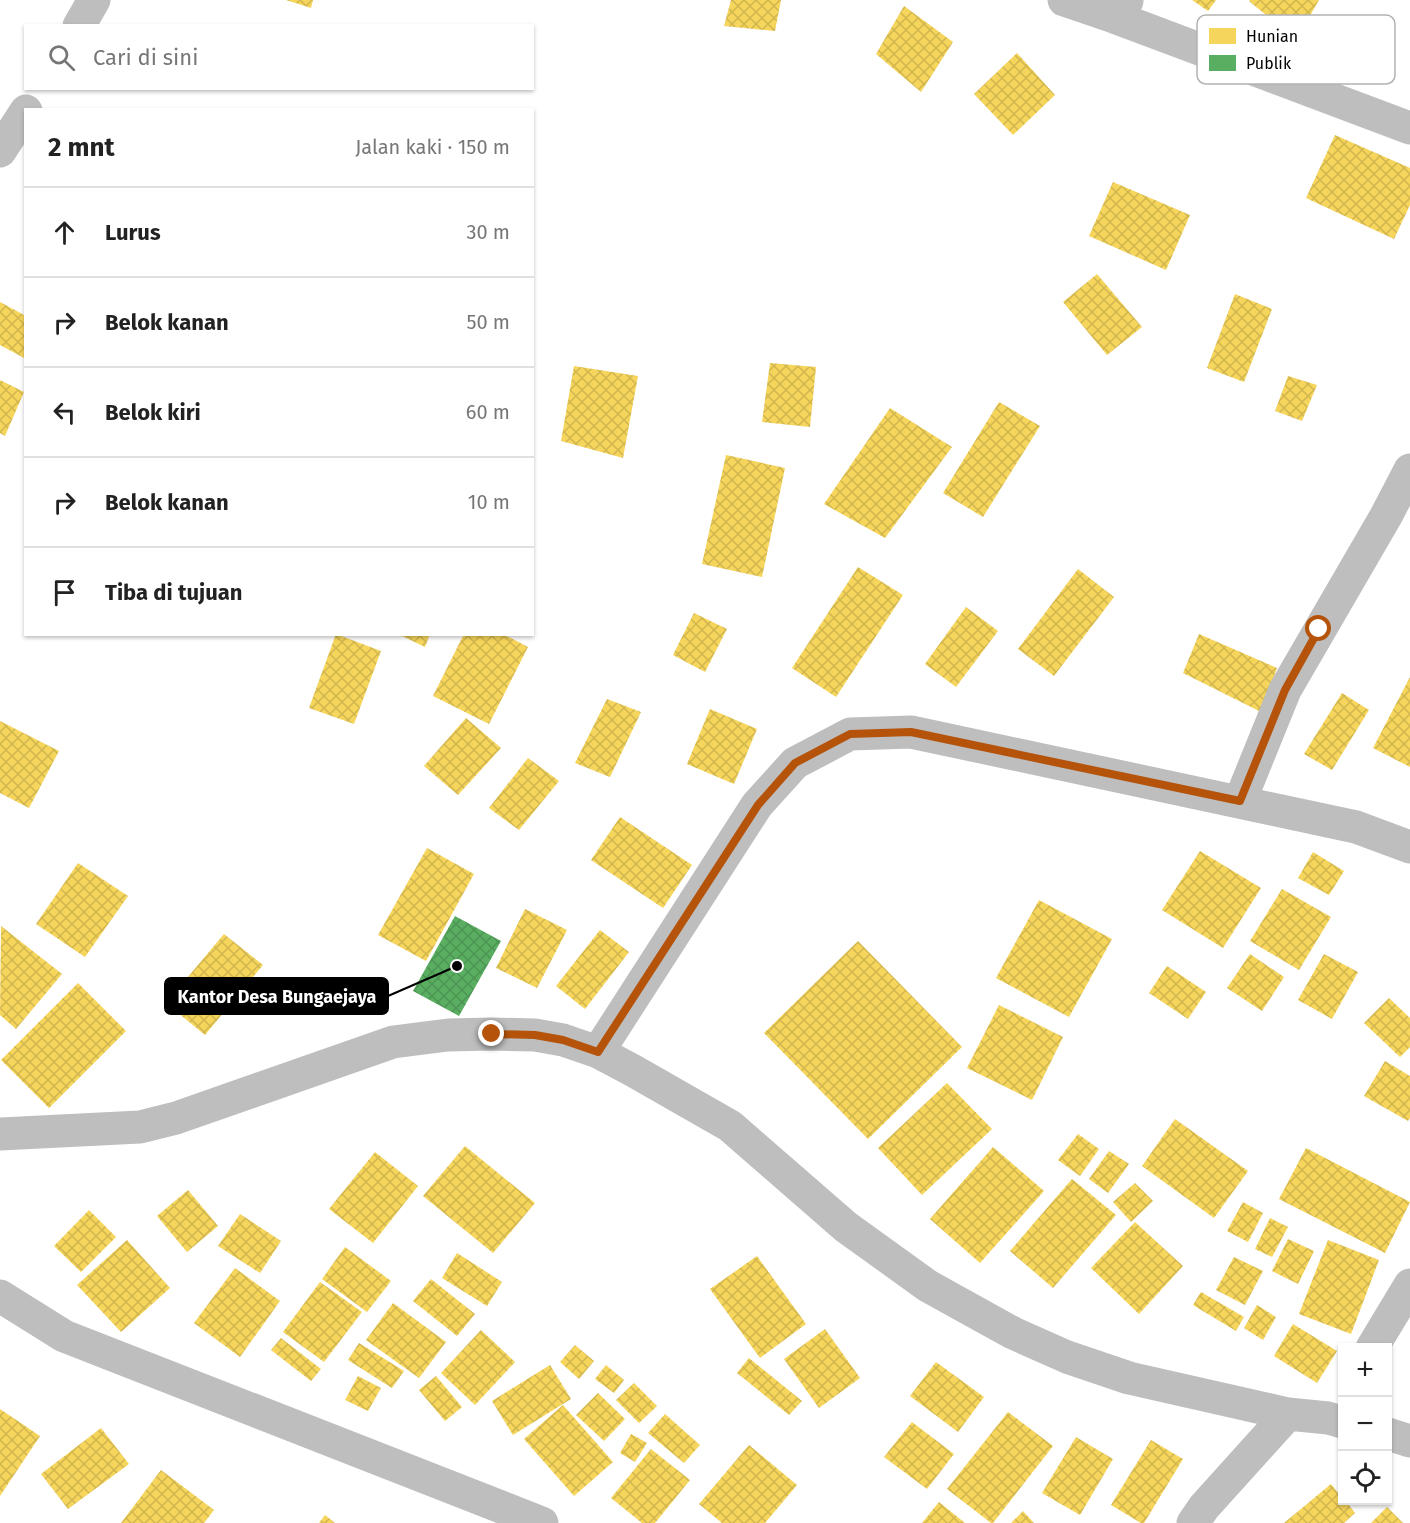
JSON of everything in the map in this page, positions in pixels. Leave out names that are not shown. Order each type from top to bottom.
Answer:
[{"type":"street","points":[[80,24],[94,0]]},
{"type":"street","points":[[1064,0],[1121,8],[1197,40]]},
{"type":"street","points":[[1304,84],[1410,128]]},
{"type":"street","points":[[27,108],[38,90]]},
{"type":"street","points":[[0,152],[24,113]]},
{"type":"street","points":[[1240,801],[1285,690],[1386,516],[1410,470]]},
{"type":"street","points":[[598,1052],[758,805],[795,763],[850,734],[911,732],[1356,827],[1410,848]]},
{"type":"street","points":[[0,1134],[140,1126],[176,1118],[393,1042],[448,1035],[535,1035],[563,1040],[598,1052],[730,1126],[846,1227],[928,1286],[1013,1333],[1067,1357],[1129,1378],[1288,1414],[1338,1411]]},
{"type":"street","points":[[1374,1343],[1410,1285]]},
{"type":"street","points":[[0,1296],[64,1336],[542,1523]]},
{"type":"street","points":[[1192,1523],[1288,1414]]},
{"type":"street","points":[[1392,1435],[1410,1441]]},
{"type":"building: Hunian","points":[[286,0],[313,0],[311,8]]},
{"type":"building: Hunian","points":[[731,0],[781,0],[775,31],[724,26]]},
{"type":"building: Hunian","points":[[1192,0],[1216,0],[1208,11]]},
{"type":"building: Hunian","points":[[1319,0],[1310,15],[1266,15],[1249,1]]},
{"type":"building: Hunian","points":[[904,6],[953,42],[921,92],[876,54]]},
{"type":"building: Hunian","points":[[1017,53],[1055,95],[1013,135],[974,94]]},
{"type":"building: Hunian","points":[[1335,135],[1410,168],[1410,205],[1394,239],[1306,198]]},
{"type":"building: Hunian","points":[[1113,182],[1190,215],[1166,270],[1089,236]]},
{"type":"building: Hunian","points":[[1097,274],[1142,327],[1107,355],[1063,302]]},
{"type":"building: Hunian","points":[[1235,294],[1272,309],[1244,382],[1207,368]]},
{"type":"building: Hunian","points":[[0,302],[24,315],[24,358],[0,345]]},
{"type":"building: Hunian","points":[[770,363],[816,367],[810,427],[762,422]]},
{"type":"building: Hunian","points":[[574,366],[638,376],[623,458],[561,441]]},
{"type":"building: Hunian","points":[[1288,376],[1317,385],[1302,421],[1275,411]]},
{"type":"building: Hunian","points":[[0,380],[24,392],[5,436],[0,433]]},
{"type":"building: Hunian","points":[[999,402],[1040,426],[983,517],[943,493]]},
{"type":"building: Hunian","points":[[890,408],[952,447],[885,538],[824,504]]},
{"type":"building: Hunian","points":[[726,455],[785,468],[762,577],[702,564]]},
{"type":"building: Hunian","points":[[858,567],[903,595],[836,697],[792,668]]},
{"type":"building: Hunian","points":[[1078,569],[1114,597],[1054,676],[1018,649]]},
{"type":"building: Hunian","points":[[966,607],[998,631],[956,687],[925,664]]},
{"type":"building: Hunian","points":[[694,613],[727,629],[705,672],[673,655]]},
{"type":"building: Hunian","points":[[1199,634],[1277,668],[1261,712],[1183,673]]},
{"type":"building: Hunian","points":[[335,636],[341,636],[381,651],[354,724],[309,708]]},
{"type":"building: Hunian","points":[[402,636],[429,636],[425,647]]},
{"type":"building: Hunian","points":[[463,636],[507,636],[528,647],[489,724],[433,696]]},
{"type":"building: Hunian","points":[[1410,677],[1410,767],[1373,748]]},
{"type":"building: Hunian","points":[[1342,693],[1369,710],[1332,770],[1304,754]]},
{"type":"building: Hunian","points":[[607,699],[641,712],[610,777],[575,763]]},
{"type":"building: Hunian","points":[[710,709],[757,729],[734,784],[687,764]]},
{"type":"building: Hunian","points":[[466,718],[501,748],[458,795],[424,766]]},
{"type":"building: Hunian","points":[[0,721],[59,751],[29,808],[0,793]]},
{"type":"building: Hunian","points":[[528,758],[559,781],[519,830],[489,808]]},
{"type":"building: Hunian","points":[[620,817],[692,865],[663,908],[591,860]]},
{"type":"building: Hunian","points":[[427,848],[474,874],[426,961],[378,935]]},
{"type":"building: Hunian","points":[[1200,851],[1261,888],[1223,948],[1162,910]]},
{"type":"building: Hunian","points":[[1313,852],[1344,871],[1329,895],[1298,878]]},
{"type":"building: Hunian","points":[[78,863],[128,896],[85,957],[36,924]]},
{"type":"building: Hunian","points":[[1282,889],[1331,917],[1299,970],[1250,941]]},
{"type":"building: Hunian","points":[[1039,900],[1112,939],[1069,1017],[996,978]]},
{"type":"building: Hunian","points":[[525,909],[567,930],[537,988],[496,968]]},
{"type":"building: Hunian","points":[[1,926],[62,974],[16,1029],[0,1015]]},
{"type":"building: Hunian","points":[[600,930],[629,952],[585,1009],[556,986]]},
{"type":"building: Hunian","points":[[224,934],[263,965],[205,1035],[166,1003]]},
{"type":"building: Hunian","points":[[858,941],[962,1047],[868,1139],[764,1033]]},
{"type":"building: Hunian","points":[[1250,954],[1284,977],[1262,1011],[1227,988]]},
{"type":"building: Hunian","points":[[1324,954],[1358,972],[1332,1019],[1298,1000]]},
{"type":"building: Hunian","points":[[1167,966],[1206,992],[1188,1019],[1149,993]]},
{"type":"building: Hunian","points":[[78,983],[126,1031],[49,1108],[1,1060]]},
{"type":"building: Hunian","points":[[1389,998],[1410,1018],[1410,1047],[1400,1057],[1364,1023]]},
{"type":"building: Hunian","points":[[999,1005],[1063,1037],[1032,1100],[967,1068]]},
{"type":"building: Hunian","points":[[1385,1061],[1410,1076],[1410,1118],[1408,1121],[1364,1096]]},
{"type":"building: Hunian","points":[[947,1083],[992,1129],[922,1195],[878,1148]]},
{"type":"building: Hunian","points":[[1175,1119],[1248,1171],[1214,1218],[1142,1166]]},
{"type":"building: Hunian","points":[[1078,1134],[1099,1149],[1080,1176],[1058,1160]]},
{"type":"building: Hunian","points":[[465,1146],[535,1203],[493,1253],[423,1196]]},
{"type":"building: Hunian","points":[[993,1147],[1044,1191],[980,1263],[930,1219]]},
{"type":"building: Hunian","points":[[1306,1148],[1410,1202],[1385,1253],[1279,1199]]},
{"type":"building: Hunian","points":[[1109,1151],[1129,1164],[1108,1193],[1089,1179]]},
{"type":"building: Hunian","points":[[375,1152],[418,1186],[373,1243],[329,1209]]},
{"type":"building: Hunian","points":[[1072,1179],[1116,1215],[1053,1288],[1010,1251]]},
{"type":"building: Hunian","points":[[1135,1183],[1153,1201],[1131,1222],[1113,1202]]},
{"type":"building: Hunian","points":[[188,1190],[218,1226],[187,1252],[157,1216]]},
{"type":"building: Hunian","points":[[1243,1202],[1263,1213],[1248,1242],[1227,1231]]},
{"type":"building: Hunian","points":[[89,1210],[116,1237],[81,1272],[54,1246]]},
{"type":"building: Hunian","points":[[240,1214],[281,1241],[260,1273],[218,1246]]},
{"type":"building: Hunian","points":[[1270,1218],[1288,1227],[1272,1257],[1255,1249]]},
{"type":"building: Hunian","points":[[1135,1222],[1183,1266],[1139,1314],[1091,1268]]},
{"type":"building: Hunian","points":[[1288,1239],[1314,1251],[1298,1284],[1272,1271]]},
{"type":"building: Hunian","points":[[127,1240],[170,1288],[121,1332],[77,1285]]},
{"type":"building: Hunian","points":[[1328,1240],[1379,1260],[1351,1334],[1299,1314]]},
{"type":"building: Hunian","points":[[345,1247],[391,1281],[367,1312],[322,1279]]},
{"type":"building: Hunian","points":[[457,1253],[502,1282],[487,1306],[442,1278]]},
{"type":"building: Hunian","points":[[757,1256],[806,1324],[760,1358],[710,1289]]},
{"type":"building: Hunian","points":[[1234,1257],[1263,1271],[1245,1305],[1216,1290]]},
{"type":"building: Hunian","points":[[235,1268],[280,1301],[240,1357],[194,1323]]},
{"type":"building: Hunian","points":[[431,1279],[475,1314],[457,1336],[413,1301]]},
{"type":"building: Hunian","points":[[320,1282],[362,1312],[324,1362],[283,1332]]},
{"type":"building: Hunian","points":[[1201,1292],[1244,1317],[1236,1331],[1193,1305]]},
{"type":"building: Hunian","points":[[393,1303],[446,1342],[419,1378],[366,1340]]},
{"type":"building: Hunian","points":[[1257,1305],[1276,1317],[1263,1340],[1244,1328]]},
{"type":"building: Hunian","points":[[1293,1324],[1337,1351],[1317,1383],[1274,1356]]},
{"type":"building: Hunian","points":[[825,1329],[860,1378],[819,1408],[784,1359]]},
{"type":"building: Hunian","points":[[481,1330],[515,1362],[475,1405],[441,1373]]},
{"type":"building: Hunian","points":[[281,1338],[321,1369],[311,1381],[271,1350]]},
{"type":"building: Hunian","points":[[359,1343],[404,1371],[392,1388],[348,1360]]},
{"type":"building: Hunian","points":[[575,1345],[594,1361],[579,1379],[560,1362]]},
{"type":"building: Hunian","points":[[749,1358],[802,1401],[789,1415],[737,1373]]},
{"type":"building: Hunian","points":[[936,1362],[984,1397],[958,1432],[910,1396]]},
{"type":"building: Hunian","points":[[550,1365],[571,1399],[513,1435],[492,1401]]},
{"type":"building: Hunian","points":[[606,1365],[624,1380],[614,1393],[595,1379]]},
{"type":"building: Hunian","points":[[358,1376],[381,1388],[368,1411],[345,1400]]},
{"type":"building: Hunian","points":[[436,1376],[462,1407],[445,1421],[419,1390]]},
{"type":"building: Hunian","points":[[634,1383],[657,1406],[639,1423],[616,1400]]},
{"type":"building: Hunian","points":[[598,1393],[625,1419],[604,1441],[576,1415]]},
{"type":"building: Hunian","points":[[563,1405],[613,1462],[574,1496],[524,1439]]},
{"type":"building: Hunian","points":[[0,1409],[40,1436],[0,1496]]},
{"type":"building: Hunian","points":[[1008,1412],[1053,1446],[991,1523],[947,1489]]},
{"type":"building: Hunian","points":[[665,1414],[700,1445],[684,1463],[648,1433]]},
{"type":"building: Hunian","points":[[912,1422],[954,1454],[927,1489],[884,1457]]},
{"type":"building: Hunian","points":[[101,1428],[129,1464],[68,1509],[41,1474]]},
{"type":"building: Hunian","points":[[631,1434],[647,1443],[635,1462],[620,1453]]},
{"type":"building: Hunian","points":[[1076,1437],[1113,1459],[1080,1515],[1042,1493]]},
{"type":"building: Hunian","points":[[1151,1440],[1183,1459],[1144,1523],[1141,1523],[1111,1505]]},
{"type":"building: Hunian","points":[[749,1445],[797,1485],[765,1523],[722,1523],[699,1504]]},
{"type":"building: Hunian","points":[[651,1449],[690,1480],[655,1523],[642,1523],[611,1498]]},
{"type":"building: Hunian","points":[[161,1470],[214,1510],[204,1523],[121,1523]]},
{"type":"building: Hunian","points":[[1331,1484],[1338,1493],[1338,1505],[1349,1505],[1355,1513],[1344,1523],[1284,1523]]},
{"type":"building: Hunian","points":[[939,1502],[965,1523],[922,1523]]},
{"type":"building: Hunian","points":[[1387,1507],[1403,1523],[1371,1523]]},
{"type":"building: Hunian","points":[[1023,1511],[1034,1523],[1011,1523]]},
{"type":"building: Hunian","points":[[325,1515],[335,1523],[319,1523]]},
{"type":"building: Publik","points":[[455,916],[501,941],[459,1016],[413,991]]},
{"type":"place","name":"Kantor Desa Bungaejaya","points":[[457,966]]},
{"type":"route","points":[[492,1034],[535,1035],[563,1040],[598,1052],[758,805],[795,763],[850,734],[911,732],[1240,801],[1285,690],[1319,629]]}]
